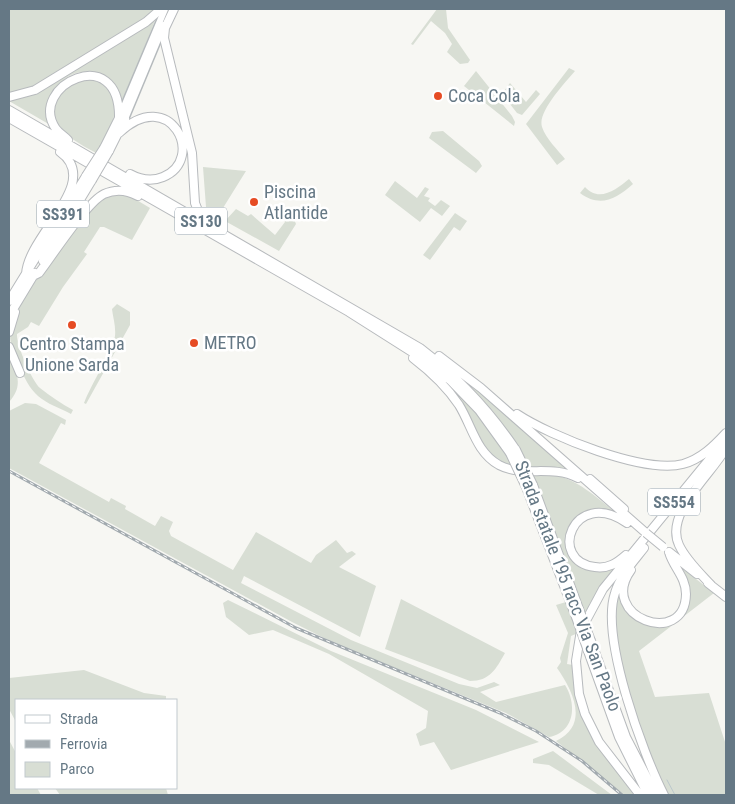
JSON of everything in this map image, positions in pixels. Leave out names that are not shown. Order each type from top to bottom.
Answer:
[{"type":"highway","points":[[9,97],[35,90],[146,22],[161,9]]},
{"type":"highway","points":[[172,9],[165,28],[164,38],[192,153],[196,203],[199,213],[216,230]]},
{"type":"highway","points":[[81,151],[56,129],[52,114],[57,92],[67,82],[77,76],[92,76],[106,83],[114,92],[121,118]]},
{"type":"highway","name":"SS130","points":[[9,110],[112,168],[393,335],[451,395],[462,410],[477,442],[490,459],[511,469],[560,471],[586,482]]},
{"type":"highway","points":[[112,168],[119,168],[143,180],[161,178],[172,172],[180,164],[183,150],[182,138],[176,127],[156,117],[137,119],[119,133]]},
{"type":"highway","name":"SS130","points":[[9,118],[393,335]]},
{"type":"highway","name":"SS391","points":[[9,316],[12,299],[119,133],[121,118]]},
{"type":"highway","name":"SS391","points":[[107,149],[121,118]]},
{"type":"highway","points":[[46,139],[70,160],[74,171],[74,183],[26,266],[29,275],[39,273],[89,208],[102,195],[111,191],[126,192],[158,208],[169,210]]},
{"type":"highway","points":[[9,332],[10,323],[17,309],[12,299]]},
{"type":"highway","name":"SS130","points":[[393,335],[400,332],[413,339],[462,373],[634,525]]},
{"type":"highway","name":"Strada statale 195 racc Via San Paolo","points":[[393,335],[450,380],[479,410],[513,451],[530,486],[579,609],[626,737],[656,795]]},
{"type":"highway","points":[[9,346],[20,373]]},
{"type":"highway","points":[[462,373],[466,373],[473,378],[518,414],[560,438],[597,451],[648,463],[672,466],[693,461],[705,453],[726,433]]},
{"type":"highway","name":"SS554","points":[[624,568],[638,547],[726,439]]},
{"type":"highway","points":[[711,585],[683,552],[676,536],[676,528],[683,508],[726,447]]},
{"type":"highway","name":"SS554","points":[[624,568],[726,447]]},
{"type":"highway","points":[[574,471],[580,471],[605,491],[624,508],[625,516]]},
{"type":"highway","name":"Strada statale 195 racc Via San Paolo","points":[[530,486],[619,736],[648,795]]},
{"type":"highway","points":[[638,547],[632,549],[618,562],[598,568],[588,567],[578,561],[569,544],[570,534],[574,525],[590,513],[610,514],[646,533],[726,597]]},
{"type":"highway","points":[[647,543],[647,550],[629,574],[625,594],[632,613],[640,620],[650,624],[663,623],[673,619],[684,605],[685,586],[666,550]]},
{"type":"highway","points":[[624,568],[603,589],[587,618],[578,645],[577,669],[579,694],[591,727],[599,742],[640,795]]},
{"type":"highway","points":[[624,568],[613,600],[614,641],[633,719],[649,764],[664,795]]},
{"type":"main road","points":[[121,118],[166,9]]},
{"type":"main road","points":[[121,118],[172,9]]},
{"type":"green space","points":[[9,9],[157,9],[154,13],[31,89],[9,94]]},
{"type":"green space","points":[[437,9],[446,9],[448,28],[470,60],[468,63],[460,64],[447,52],[452,44],[445,33],[431,21],[413,45],[411,44]]},
{"type":"green space","points":[[156,18],[122,105],[118,93],[111,84],[102,77],[82,72],[72,74],[55,91],[52,104],[52,126],[9,101],[34,94]]},
{"type":"green space","points":[[569,68],[575,71],[553,98],[542,121],[542,127],[546,136],[565,159],[557,165],[526,124]]},
{"type":"green space","points":[[476,71],[512,116],[515,122],[514,126],[464,86]]},
{"type":"green space","points":[[84,78],[99,82],[109,89],[114,97],[116,107],[109,130],[96,153],[64,132],[54,118],[54,109],[61,91]]},
{"type":"green space","points":[[510,83],[526,102],[536,90],[540,94],[522,115],[517,113],[502,94]]},
{"type":"green space","points":[[443,131],[479,161],[482,166],[476,173],[429,138],[432,132]]},
{"type":"green space","points":[[203,167],[246,171],[218,216],[206,207]]},
{"type":"green space","points":[[629,179],[633,184],[608,200],[594,200],[580,193],[585,187],[590,192],[596,194],[608,193]]},
{"type":"green space","points":[[395,181],[417,198],[425,187],[429,189],[424,196],[430,198],[428,201],[435,206],[441,200],[450,206],[442,216],[431,208],[420,222],[385,195]]},
{"type":"green space","points":[[118,193],[130,196],[150,208],[132,240],[104,227],[100,227],[84,252],[87,254],[63,287],[39,326],[31,322],[28,327],[17,334],[22,354],[37,384],[60,403],[73,410],[71,414],[49,404],[29,386],[12,347],[10,334],[12,323],[30,288],[86,214],[100,201]]},
{"type":"green space","points":[[283,208],[292,214],[296,224],[279,251],[225,221],[236,209],[248,216],[251,214],[275,235],[285,222]]},
{"type":"green space","points":[[455,213],[467,221],[460,231],[454,227],[430,260],[423,255]]},
{"type":"green space","points":[[117,304],[130,312],[130,325],[86,404],[84,403],[87,395],[113,343],[115,329],[112,309]]},
{"type":"green space","points":[[9,354],[18,379],[18,385],[14,396],[9,402]]},
{"type":"green space","points":[[440,377],[509,434],[463,377],[574,473],[512,469],[493,459],[482,445],[459,399]]},
{"type":"green space","points":[[25,403],[36,404],[66,420],[65,425],[61,423],[39,463],[109,502],[111,498],[126,506],[125,509],[155,526],[161,516],[173,522],[169,531],[171,536],[233,570],[256,532],[311,563],[316,555],[336,540],[347,553],[352,551],[356,554],[339,567],[376,586],[360,637],[244,576],[241,583],[351,640],[459,684],[477,688],[494,682],[500,685],[480,692],[496,702],[565,685],[569,692],[572,708],[569,723],[558,734],[549,737],[506,713],[334,643],[9,468],[9,411]]},
{"type":"green space","points":[[547,474],[575,483],[614,511],[614,513],[594,510],[580,516],[571,527],[568,541],[571,555],[580,566],[595,571],[617,566],[590,603],[578,633],[571,636],[567,664],[573,665],[574,684],[582,713],[638,795],[624,795],[556,741],[573,726],[575,707],[573,697],[557,668],[561,662],[560,658],[568,633],[556,605],[566,602],[574,623],[531,476]]},
{"type":"green space","points":[[682,568],[714,593],[639,651],[655,697],[709,693],[726,745],[726,795],[667,795],[638,722],[621,663],[616,609],[621,588],[630,610],[637,619],[650,624],[660,625],[683,608],[687,602],[689,589]]},
{"type":"green space","points":[[401,599],[505,653],[492,673],[483,679],[470,681],[385,649]]},
{"type":"green space","points":[[228,600],[331,651],[476,710],[539,742],[451,770],[434,742],[420,746],[416,734],[426,728],[428,711],[329,654],[273,630],[249,635],[226,617],[223,603]]},
{"type":"green space","points":[[84,670],[144,693],[166,696],[166,699],[15,699],[15,720],[9,709],[9,678]]},
{"type":"green space","points":[[9,740],[15,751],[15,789],[38,789],[41,795],[9,795]]},
{"type":"green space","points":[[553,751],[612,795],[599,795],[549,765],[533,763],[533,759]]},
{"type":"green space","points":[[56,789],[166,789],[168,795],[60,795]]},
{"type":"waterway","points":[[667,780],[675,795]]},
{"type":"railway","points":[[9,471],[296,628],[500,713],[536,731],[582,761],[622,795]]},
{"type":"place","name":"Coca Cola","points":[[438,96]]},
{"type":"place","name":"Piscina Atlantide","points":[[254,202]]},
{"type":"place","name":"Centro Stampa Unione Sarda","points":[[72,325]]},
{"type":"place","name":"METRO","points":[[194,343]]}]
